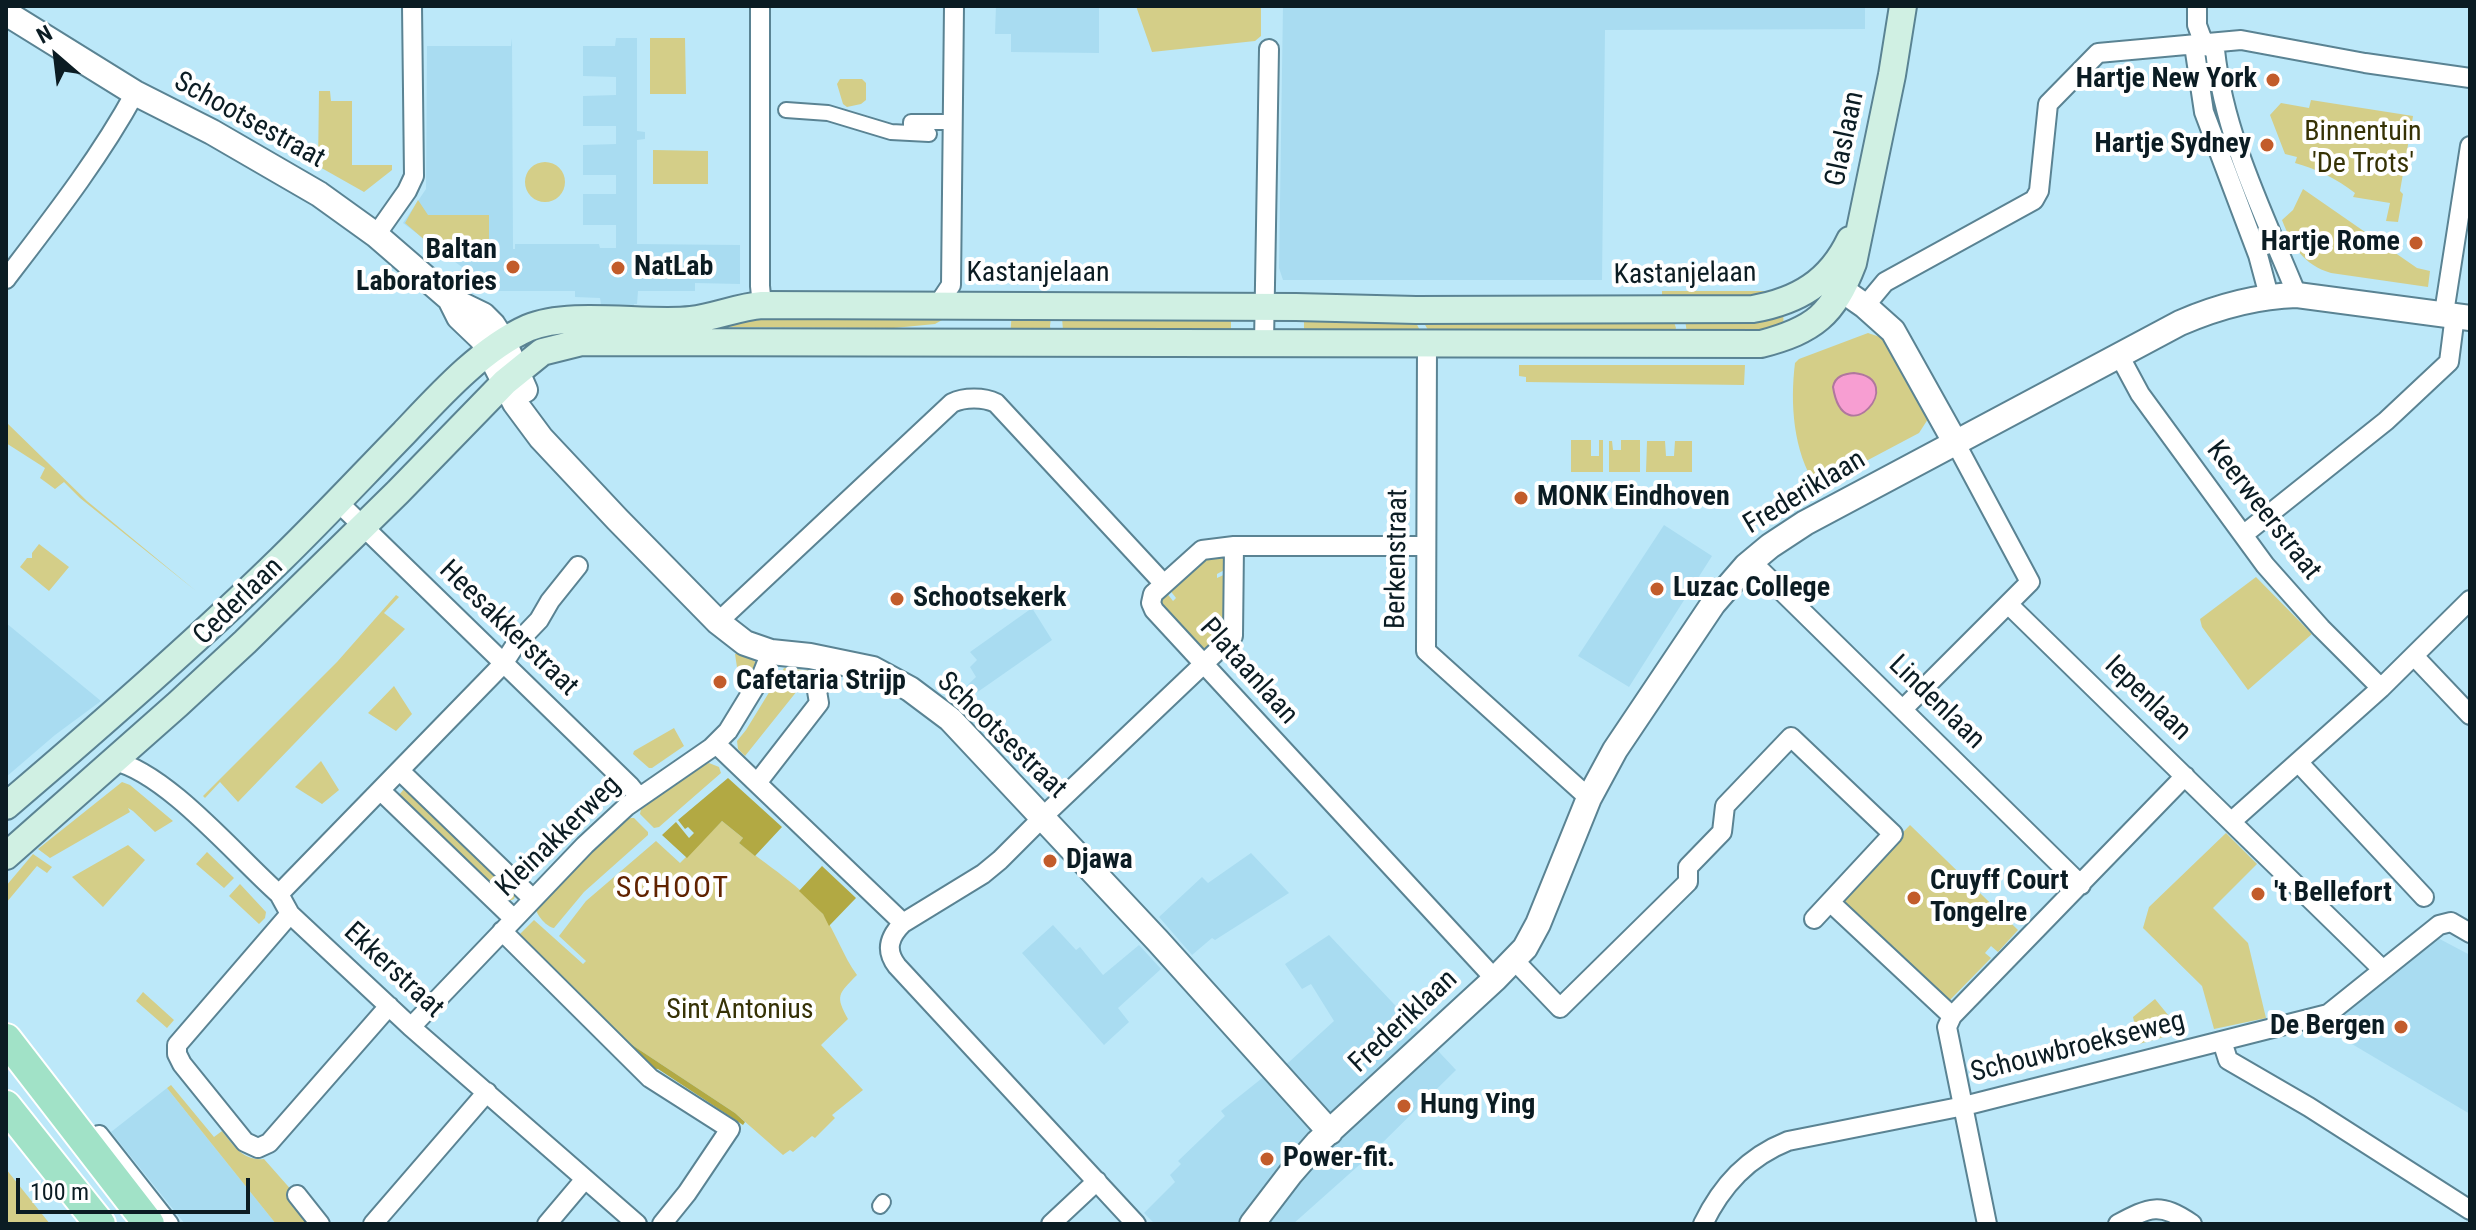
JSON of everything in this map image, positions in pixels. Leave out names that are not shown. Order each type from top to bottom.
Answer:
[{"type":"main road","name":"Glaslaan","points":[[1885,6],[1892,75]]},
{"type":"main road","name":"Glaslaan","points":[[1833,284],[1853,263],[1903,6]]},
{"type":"main road","name":"Kastanjelaan","points":[[498,346],[530,327],[560,321],[691,320],[745,306],[762,305],[1753,309],[1787,301],[1833,284]]},
{"type":"main road","points":[[511,376],[542,352],[582,342],[1761,344],[1787,338],[1812,325],[1822,316],[1833,284]]},
{"type":"main road","name":"Cederlaan","points":[[6,806],[206,630],[338,502],[442,393],[498,346]]},
{"type":"main road","name":"Cederlaan","points":[[6,856],[245,642],[511,376]]},
{"type":"main road","points":[[6,1039],[149,1224]]},
{"type":"main road","points":[[6,1071],[128,1224]]},
{"type":"main road","points":[[6,1106],[100,1224]]},
{"type":"main road","points":[[6,1138],[78,1224]]},
{"type":"street","points":[[376,235],[414,176],[412,6]]},
{"type":"street","points":[[760,6],[762,305]]},
{"type":"street","points":[[937,306],[951,285],[954,6]]},
{"type":"street","points":[[2197,6],[2197,25],[2204,44]]},
{"type":"street","name":"Schootsestraat","points":[[6,13],[135,93],[212,132],[319,194],[376,235],[450,299],[459,317],[482,339],[498,346],[511,376],[515,403],[541,438],[718,622],[745,643],[771,652],[838,660],[873,669],[923,697],[950,719],[1158,941],[1330,1132]]},
{"type":"street","points":[[1865,306],[1885,282],[2034,200],[2039,191],[2048,104],[2096,55],[2106,51],[2241,40],[2470,78]]},
{"type":"street","points":[[2204,44],[2195,52],[2204,112],[2297,295]]},
{"type":"street","points":[[1264,343],[1269,49]]},
{"type":"street","points":[[6,279],[62,203],[135,93]]},
{"type":"street","points":[[786,110],[805,110],[811,114]]},
{"type":"street","points":[[761,116],[806,117],[828,113],[891,132],[934,130],[934,126],[911,126],[911,122],[953,122]]},
{"type":"street","points":[[903,132],[929,134]]},
{"type":"street","points":[[2243,535],[2386,421],[2449,362],[2456,315],[2470,146]]},
{"type":"street","points":[[2243,186],[2269,296]]},
{"type":"street","points":[[1833,284],[1865,306],[1898,338],[2030,582],[1903,709]]},
{"type":"street","name":"Frederiklaan","points":[[1252,1224],[1291,1173],[1330,1132],[1495,979],[1530,940],[1589,798],[1615,750],[1713,604],[1751,561],[1805,523],[2194,317],[2269,296],[2297,295],[2456,315]]},
{"type":"street","name":"Berkenstraat","points":[[1427,343],[1425,642],[1428,653],[1589,798]]},
{"type":"street","name":"Keerweerstraat","points":[[2119,355],[2140,394],[2265,565],[2321,628],[2381,688]]},
{"type":"street","points":[[718,622],[952,403],[961,399],[992,401],[1164,584],[1202,550],[1234,546],[1426,548]]},
{"type":"street","name":"Heesakkerstraat","points":[[338,502],[639,797]]},
{"type":"street","points":[[1136,1224],[893,961],[890,941],[903,923],[983,874],[1233,636],[1234,546]]},
{"type":"street","name":"Lindenlaan","points":[[1751,561],[2081,885]]},
{"type":"street","points":[[279,894],[503,664],[578,566]]},
{"type":"street","name":"Plataanlaan","points":[[1164,584],[1151,599],[1154,610],[1495,979]]},
{"type":"street","points":[[2232,821],[2381,688],[2470,600]]},
{"type":"street","name":"Iepenlaan","points":[[2008,604],[2382,969]]},
{"type":"street","name":"Kleinakkerweg","points":[[411,1027],[585,845],[639,797],[716,744],[739,717],[771,652]]},
{"type":"street","points":[[2414,656],[2470,715]]},
{"type":"street","points":[[757,783],[819,703],[817,691],[838,660]]},
{"type":"street","points":[[1514,960],[1560,1008],[1688,882],[1688,867],[1722,832],[1725,806],[1791,737],[1893,834],[1814,919]]},
{"type":"street","points":[[716,744],[903,923]]},
{"type":"street","name":"Ekkerstraat","points":[[114,761],[130,765],[172,794],[279,894],[290,914],[411,1027],[637,1224]]},
{"type":"street","points":[[2298,762],[2424,897]]},
{"type":"street","points":[[400,771],[533,899]]},
{"type":"street","points":[[1987,1224],[1947,1027],[1952,1016],[2185,776]]},
{"type":"street","points":[[381,791],[650,1078],[730,1129],[662,1224]]},
{"type":"street","points":[[1830,902],[1952,1016]]},
{"type":"street","points":[[290,914],[177,1045],[182,1064],[248,1145],[262,1147],[274,1138],[389,1006]]},
{"type":"street","name":"Schouwbroekseweg","points":[[1703,1224],[1745,1164],[1788,1141],[1964,1106],[2328,1014],[2439,925],[2451,922],[2470,933]]},
{"type":"street","points":[[2222,1041],[2228,1060],[2309,1107],[2470,1210]]},
{"type":"street","points":[[373,1224],[487,1092]]},
{"type":"street","points":[[55,1105],[79,1113],[169,1224]]},
{"type":"street","points":[[547,1224],[585,1179]]},
{"type":"street","points":[[1051,1224],[1097,1181]]},
{"type":"street","points":[[297,1195],[320,1224]]},
{"type":"street","points":[[2118,1224],[2146,1209],[2162,1208],[2175,1212],[2192,1224]]},
{"type":"shaded area","points":[[996,6],[1099,6],[1099,53],[1011,52],[1011,34],[995,34]]},
{"type":"shaded area","points":[[1283,6],[1865,6],[1865,29],[1605,30],[1602,280],[1283,280],[1279,268]]},
{"type":"shaded area","points":[[512,38],[513,249],[515,244],[599,244],[600,248],[616,248],[616,225],[583,225],[583,194],[616,194],[616,175],[583,175],[583,145],[616,144],[616,126],[583,126],[583,96],[616,95],[616,77],[583,76],[583,46],[615,46],[616,38],[637,38],[637,131],[645,132],[645,139],[637,140],[637,244],[740,245],[740,284],[695,283],[695,291],[638,291],[633,311],[602,311],[600,298],[575,297],[575,291],[494,291],[403,223],[426,189],[427,46],[511,46]]},
{"type":"shaded area","points":[[1854,373],[1870,378],[1876,387],[1875,398],[1869,408],[1849,415],[1839,406],[1833,387],[1840,376]]},
{"type":"shaded area","name":"Luzac College","points":[[1664,525],[1712,556],[1629,687],[1578,656]]},
{"type":"shaded area","points":[[1032,608],[1052,640],[959,705],[954,698],[976,677],[970,667],[977,660],[970,652]]},
{"type":"shaded area","points":[[6,623],[101,701],[6,777]]},
{"type":"shaded area","points":[[728,778],[782,827],[755,856],[739,843],[743,838],[722,821],[687,858],[662,835],[676,822],[689,838],[694,833],[688,827],[685,829],[678,820]]},
{"type":"shaded area","points":[[1251,853],[1289,893],[1215,940],[1212,938],[1192,955],[1159,917],[1202,877],[1208,883]]},
{"type":"shaded area","points":[[822,866],[856,898],[829,926],[823,914],[799,891]]},
{"type":"shaded area","points":[[1053,925],[1076,950],[1080,947],[1103,975],[1139,945],[1161,969],[1118,1008],[1129,1022],[1104,1045],[1022,953]]},
{"type":"shaded area","points":[[1329,935],[1456,1070],[1366,1159],[1293,1224],[1155,1224],[1144,1213],[1175,1182],[1170,1175],[1181,1164],[1178,1161],[1225,1116],[1221,1111],[1261,1079],[1289,1062],[1334,1021],[1311,984],[1302,989],[1285,964]]},
{"type":"shaded area","name":"De Bergen","points":[[2434,936],[2470,955],[2470,1114],[2335,1034],[2328,1019]]},
{"type":"shaded area","points":[[623,1039],[735,1113],[745,1122],[743,1125],[658,1069],[648,1068]]},
{"type":"shaded area","points":[[167,1088],[276,1224],[185,1224],[111,1132]]},
{"type":"green space","points":[[1136,6],[1261,6],[1261,36],[1255,41],[1152,52]]},
{"type":"green space","points":[[650,38],[685,38],[686,94],[650,94]]},
{"type":"green space","points":[[840,79],[862,79],[866,83],[866,100],[847,107],[843,104],[837,84]]},
{"type":"green space","points":[[319,91],[330,91],[331,101],[352,101],[352,165],[392,165],[392,170],[364,192],[318,166]]},
{"type":"green space","name":"Binnentuin 'De Trots'","points":[[2311,100],[2413,116],[2398,222],[2386,221],[2390,203],[2353,197],[2355,193],[2341,183],[2295,163],[2297,157],[2285,154],[2270,115],[2281,103],[2309,108]]},
{"type":"green space","points":[[653,150],[708,151],[708,184],[653,184]]},
{"type":"green space","points":[[545,162],[559,168],[565,182],[559,196],[545,202],[531,196],[525,182],[531,168]]},
{"type":"green space","points":[[2303,189],[2417,268],[2430,271],[2428,287],[2331,273],[2313,265],[2295,246],[2282,220],[2293,210]]},
{"type":"green space","points":[[418,200],[428,215],[489,215],[489,256],[442,255],[405,223]]},
{"type":"green space","points":[[1662,291],[1775,291],[1783,296],[1662,299]]},
{"type":"green space","points":[[1012,310],[1052,310],[1052,337],[1010,339]]},
{"type":"green space","points":[[1783,310],[1784,332],[1687,333],[1684,313]]},
{"type":"green space","points":[[1304,311],[1414,319],[1424,338],[1304,336]]},
{"type":"green space","points":[[736,312],[951,315],[935,324],[894,328],[695,327]]},
{"type":"green space","points":[[1231,315],[1231,338],[1063,330],[1062,318]]},
{"type":"green space","points":[[1420,316],[1674,322],[1676,328],[1673,335],[1432,337]]},
{"type":"green space","points":[[1868,333],[1883,338],[1888,344],[1928,419],[1919,433],[1816,486],[1802,458],[1795,426],[1795,363]]},
{"type":"green space","points":[[1519,365],[1745,365],[1744,385],[1526,382],[1526,377],[1519,376]]},
{"type":"green space","points":[[6,422],[87,501],[196,591],[80,498],[64,482],[55,489],[40,478],[45,468],[6,443]]},
{"type":"green space","points":[[1571,440],[1591,440],[1591,456],[1599,456],[1599,440],[1603,440],[1603,472],[1571,472]]},
{"type":"green space","points":[[1621,440],[1640,440],[1640,472],[1609,472],[1609,441],[1612,441],[1613,450],[1621,450]]},
{"type":"green space","points":[[1647,441],[1665,441],[1666,456],[1674,456],[1675,441],[1692,441],[1692,472],[1646,472]]},
{"type":"green space","points":[[39,544],[69,567],[49,591],[20,567],[27,558],[32,558]]},
{"type":"green space","points":[[1204,557],[1224,558],[1230,567],[1217,574],[1217,578],[1230,572],[1230,581],[1223,582],[1223,627],[1229,627],[1205,652],[1161,608],[1161,601],[1166,592],[1173,601],[1176,598],[1169,589]]},
{"type":"green space","points":[[2256,577],[2312,634],[2248,690],[2202,627],[2200,619]]},
{"type":"green space","points":[[396,595],[399,597],[384,613],[405,629],[238,802],[220,782],[205,798],[203,796],[337,662]]},
{"type":"green space","points":[[741,652],[754,661],[756,670],[741,694],[735,654]]},
{"type":"green space","points":[[784,668],[813,671],[745,756],[738,749],[737,741]]},
{"type":"green space","points":[[394,686],[412,714],[396,731],[368,713]]},
{"type":"green space","points":[[674,728],[684,746],[652,768],[633,754],[634,751]]},
{"type":"green space","points":[[321,761],[339,790],[322,804],[295,787]]},
{"type":"green space","points":[[709,763],[719,767],[721,773],[659,827],[654,828],[640,814],[641,809]]},
{"type":"green space","points":[[122,782],[130,785],[173,821],[155,832],[128,808],[130,812],[50,858],[38,849]]},
{"type":"green space","points":[[404,789],[409,789],[516,894],[514,899],[507,902],[400,799],[399,795]]},
{"type":"green space","points":[[629,818],[634,818],[648,835],[584,892],[554,928],[545,923],[536,909]]},
{"type":"green space","name":"Sint Antonius","points":[[722,821],[743,838],[739,843],[795,886],[823,914],[857,975],[840,996],[848,1019],[821,1045],[863,1090],[832,1115],[835,1118],[815,1138],[812,1136],[793,1152],[790,1150],[783,1155],[735,1113],[623,1039],[517,937],[534,920],[583,964],[586,961],[559,936],[586,901],[656,841],[680,863]]},
{"type":"green space","points":[[1910,825],[2018,930],[1998,952],[1991,946],[1985,953],[1991,958],[1949,1001],[1842,902],[1843,894]]},
{"type":"green space","points":[[2226,833],[2257,864],[2213,908],[2248,943],[2266,1018],[2214,1029],[2202,986],[2143,928],[2149,907]]},
{"type":"green space","points":[[128,845],[145,860],[103,907],[72,877]]},
{"type":"green space","points":[[207,852],[234,878],[224,888],[196,864]]},
{"type":"green space","points":[[33,854],[52,867],[47,873],[37,866],[6,903],[6,886]]},
{"type":"green space","points":[[240,884],[266,912],[259,924],[229,896]]},
{"type":"green space","points":[[143,992],[174,1020],[167,1028],[136,1001]]},
{"type":"green space","points":[[2155,999],[2182,1032],[2139,1044],[2133,1017]]},
{"type":"green space","points":[[171,1085],[214,1137],[222,1131],[245,1155],[264,1159],[294,1193],[312,1224],[276,1224],[167,1088]]},
{"type":"green space","points":[[6,1169],[50,1224],[6,1224]]},
{"type":"place","name":"Hartje New York","points":[[2273,80]]},
{"type":"place","name":"Hartje Sydney","points":[[2267,145]]},
{"type":"place","name":"Hartje Rome","points":[[2416,243]]},
{"type":"place","name":"Baltan Laboratories","points":[[513,267]]},
{"type":"place","name":"NatLab","points":[[618,268]]},
{"type":"place","name":"MONK Eindhoven","points":[[1521,498]]},
{"type":"place","name":"Luzac College","points":[[1657,589]]},
{"type":"place","name":"Schootsekerk","points":[[897,599]]},
{"type":"place","name":"Cafetaria Strijp","points":[[720,682]]},
{"type":"place","name":"Djawa","points":[[1050,861]]},
{"type":"place","name":"'t Bellefort","points":[[2258,894]]},
{"type":"place","name":"Cruyff Court Tongelre","points":[[1914,898]]},
{"type":"place","name":"De Bergen","points":[[2401,1027]]},
{"type":"place","name":"Hung Ying","points":[[1404,1106]]},
{"type":"place","name":"Power-fit.","points":[[1267,1159]]},
{"type":"district","name":"SCHOOT","points":[[673,889]]}]
